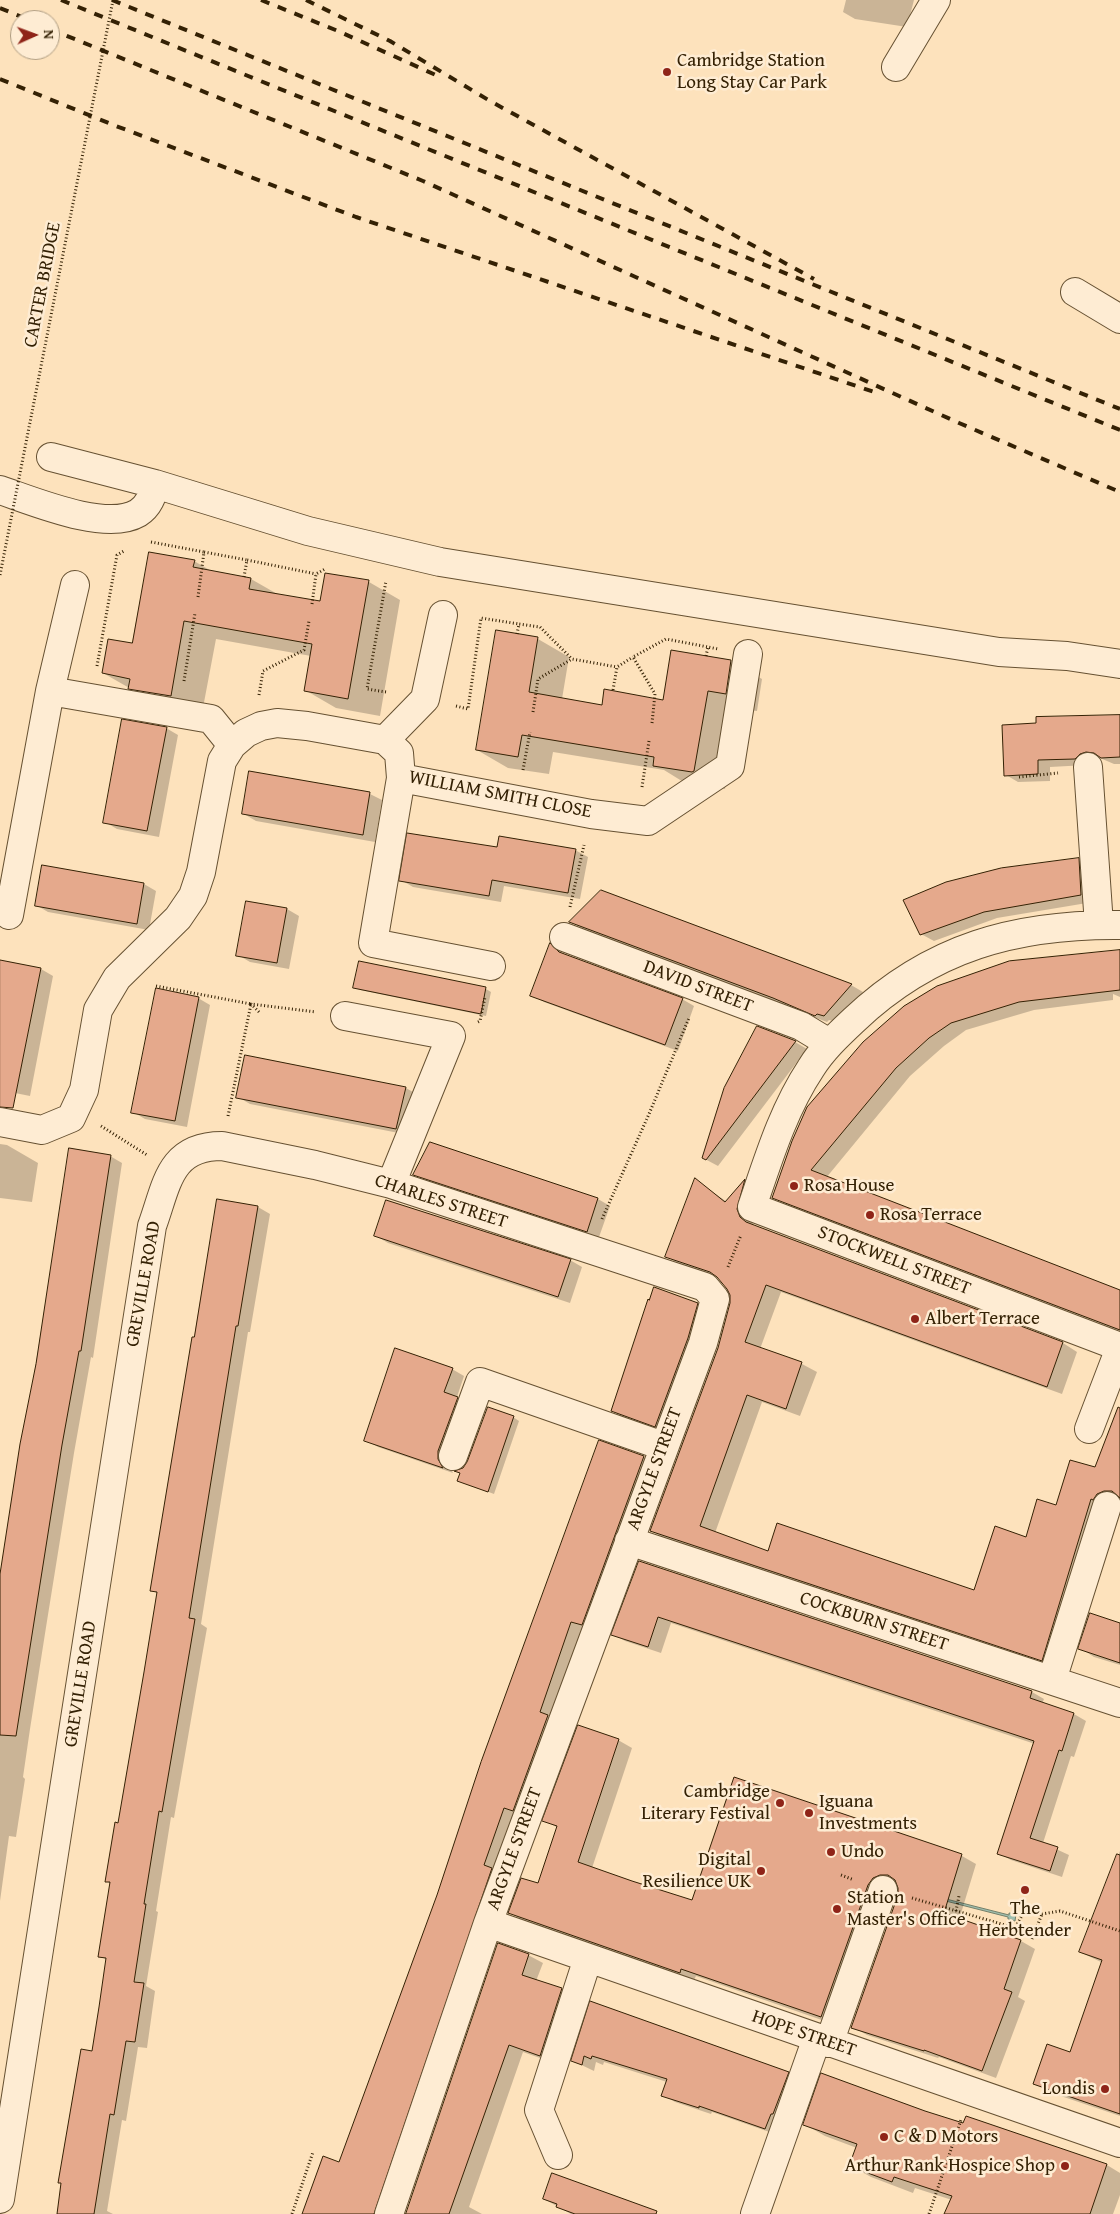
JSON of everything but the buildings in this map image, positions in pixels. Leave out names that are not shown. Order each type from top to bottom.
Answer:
[{"type":"street","points":[[896,67],[936,0]]},
{"type":"street","points":[[1075,292],[1120,319]]},
{"type":"street","points":[[51,457],[155,484],[308,531],[440,562],[1000,652],[1067,656],[1120,664]]},
{"type":"street","points":[[0,490],[63,512],[100,518],[119,518],[138,513],[150,501],[155,484]]},
{"type":"street","points":[[9,915],[50,691],[75,585]]},
{"type":"street","points":[[0,1122],[42,1130],[71,1118],[84,1090],[98,1010],[117,978],[178,918],[193,896],[201,872],[222,761],[232,745],[246,733],[261,726],[277,723],[307,726],[384,740],[425,699],[443,616]]},
{"type":"street","name":"WILLIAM SMITH CLOSE","points":[[384,740],[399,753],[402,778],[591,814],[648,820],[730,766],[748,654]]},
{"type":"street","points":[[50,691],[211,719],[232,745]]},
{"type":"street","points":[[752,1207],[780,1125],[811,1068],[830,1044],[862,1012],[895,985],[935,961],[970,946],[1052,928],[1110,925],[1088,767]]},
{"type":"street","points":[[402,778],[372,943],[491,966]]},
{"type":"street","name":"DAVID STREET","points":[[564,937],[800,1026],[830,1044]]},
{"type":"street","points":[[345,1016],[451,1036],[391,1184]]},
{"type":"street","name":"CHARLES STREET","points":[[172,1172],[179,1160],[193,1151],[206,1146],[222,1146],[315,1165],[391,1184],[705,1287],[711,1292]]},
{"type":"street","name":"GREVILLE ROAD","points":[[0,2199],[152,1226],[172,1172]]},
{"type":"street","name":"STOCKWELL STREET","points":[[752,1207],[1120,1348]]},
{"type":"street","name":"ARGYLE STREET","points":[[389,2214],[488,1923],[663,1446],[703,1343],[714,1308],[715,1299],[711,1292]]},
{"type":"street","points":[[1089,1429],[1120,1348]]},
{"type":"street","points":[[453,1456],[480,1382],[663,1446]]},
{"type":"street","points":[[1052,1680],[1107,1506]]},
{"type":"street","name":"COCKBURN STREET","points":[[628,1541],[1120,1703]]},
{"type":"street","points":[[755,2214],[883,1890]]},
{"type":"street","name":"HOPE STREET","points":[[488,1923],[1120,2143]]},
{"type":"street","points":[[558,2155],[539,2110],[588,1958]]},
{"type":"path","name":"CARTER BRIDGE","points":[[0,575],[113,0]]},
{"type":"path","points":[[145,541],[316,574],[326,568]]},
{"type":"path","points":[[91,698],[117,555],[131,548]]},
{"type":"path","points":[[198,597],[204,552]]},
{"type":"path","points":[[244,577],[246,560]]},
{"type":"path","points":[[312,604],[316,574]]},
{"type":"path","points":[[378,577],[387,578],[367,689],[468,709],[481,618],[540,627],[572,659],[617,666],[666,639],[708,647]]},
{"type":"path","points":[[178,713],[195,613]]},
{"type":"path","points":[[261,726],[258,704],[263,671],[304,650],[309,621]]},
{"type":"path","points":[[517,634],[518,624]]},
{"type":"path","points":[[633,658],[655,694],[652,723]]},
{"type":"path","points":[[533,712],[538,679],[572,659]]},
{"type":"path","points":[[613,690],[617,666]]},
{"type":"path","points":[[518,800],[530,732]]},
{"type":"path","points":[[636,819],[649,741]]},
{"type":"path","points":[[564,937],[591,814]]},
{"type":"path","points":[[451,1036],[480,1020],[491,966]]},
{"type":"path","points":[[117,978],[251,1004],[345,1016]]},
{"type":"path","points":[[589,1250],[649,1114],[701,989]]},
{"type":"path","points":[[251,1004],[260,1012]]},
{"type":"path","points":[[222,1146],[251,1004]]},
{"type":"path","points":[[71,1118],[103,1126],[172,1172]]},
{"type":"path","points":[[711,1292],[723,1280],[752,1207]]},
{"type":"path","points":[[883,1890],[1015,1928],[1024,1912],[1040,1914],[1060,1911],[1120,1932]]},
{"type":"path","points":[[956,1911],[959,1896]]},
{"type":"path","points":[[1032,1939],[1040,1914]]},
{"type":"path","points":[[930,2214],[971,2091]]},
{"type":"path","points":[[292,2214],[313,2152]]},
{"type":"shaded area","points":[[895,1883],[899,1887],[1009,1915],[1009,1913],[1016,1914],[1015,1921],[1008,1919],[1008,1917],[899,1889],[898,1891],[893,1890]]},
{"type":"railway","points":[[61,0],[1120,430]]},
{"type":"railway","points":[[112,0],[1120,409]]},
{"type":"railway","points":[[261,0],[338,31],[438,76]]},
{"type":"railway","points":[[306,0],[390,41],[490,101],[814,279]]},
{"type":"railway","points":[[0,8],[10,12]]},
{"type":"railway","points":[[60,33],[423,181],[959,423],[1120,492]]},
{"type":"railway","points":[[0,79],[116,126],[356,217],[880,394]]},
{"type":"place","name":"Cambridge Station Long Stay Car Park","points":[[667,72]]},
{"type":"place","name":"Rosa House","points":[[794,1186]]},
{"type":"place","name":"Rosa Terrace","points":[[870,1215]]},
{"type":"place","name":"Albert Terrace","points":[[915,1319]]},
{"type":"place","name":"Cambridge Literary Festival","points":[[780,1803]]},
{"type":"place","name":"Iguana Investments","points":[[809,1813]]},
{"type":"place","name":"Undo","points":[[831,1852]]},
{"type":"place","name":"Digital Resilience UK","points":[[761,1871]]},
{"type":"place","name":"The Herbtender","points":[[1025,1890]]},
{"type":"place","name":"Station Master's Office","points":[[837,1909]]},
{"type":"place","name":"Londis","points":[[1105,2089]]},
{"type":"place","name":"C & D Motors","points":[[884,2137]]},
{"type":"place","name":"Arthur Rank Hospice Shop","points":[[1065,2166]]}]
